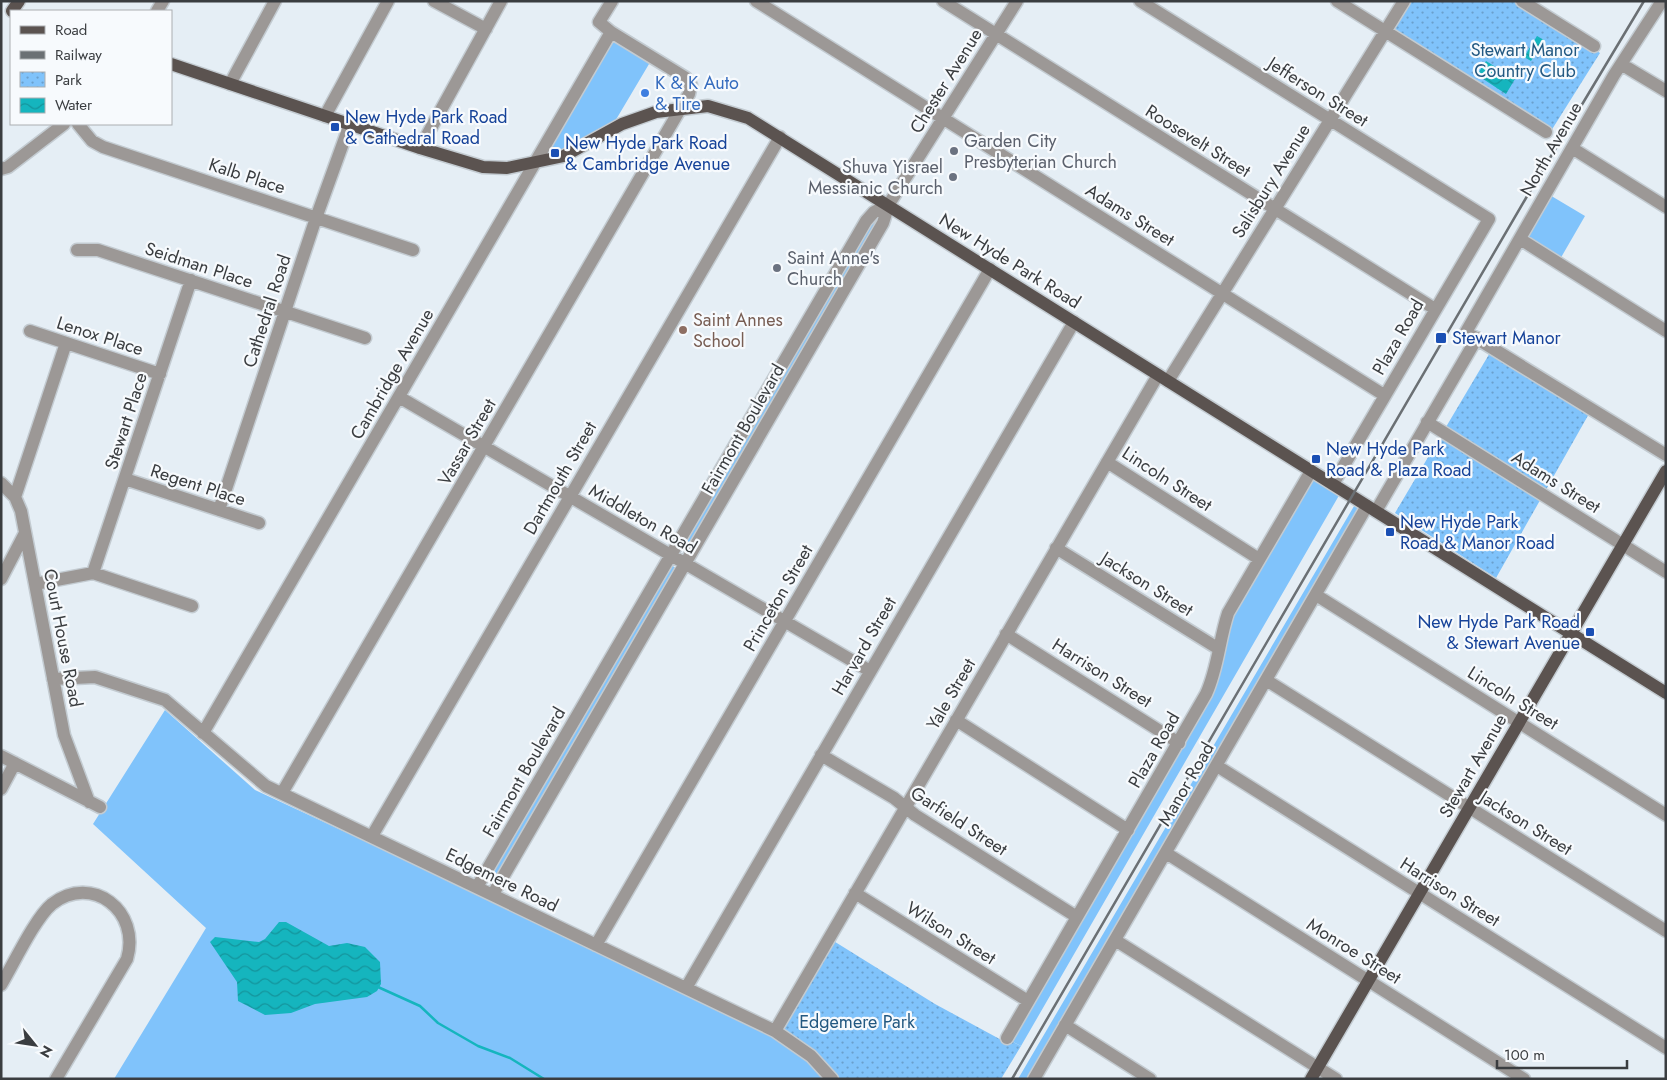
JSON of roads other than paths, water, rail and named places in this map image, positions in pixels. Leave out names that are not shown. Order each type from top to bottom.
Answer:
[{"type":"main road","name":"New Hyde Park Road","points":[[172,64],[420,148],[484,167],[507,168],[536,164],[572,152],[636,118],[681,108],[708,106],[748,118],[889,204],[1666,693]]},
{"type":"main road","name":"Stewart Avenue","points":[[1311,1079],[1666,471]]},
{"type":"street","points":[[230,84],[275,1]]},
{"type":"street","points":[[326,116],[388,1]]},
{"type":"street","points":[[434,1],[486,29]]},
{"type":"street","points":[[420,148],[501,1]]},
{"type":"street","points":[[611,32],[599,22],[612,1]]},
{"type":"street","name":"Adams Street","points":[[756,1],[1384,396]]},
{"type":"street","name":"Roosevelt Street","points":[[943,1],[1435,309]]},
{"type":"street","name":"Chester Avenue","points":[[889,204],[1017,1]]},
{"type":"street","name":"Jefferson Street","points":[[1140,1],[1477,212]]},
{"type":"street","points":[[1337,1],[1546,132]]},
{"type":"street","name":"Salisbury Avenue","points":[[1163,378],[1222,293],[1404,1]]},
{"type":"street","points":[[1522,1],[1594,46]]},
{"type":"street","name":"North Avenue","points":[[1520,239],[1621,64],[1662,1]]},
{"type":"street","name":"Vassar Street","points":[[282,793],[689,94],[691,86],[686,78],[611,32]]},
{"type":"street","name":"Cambridge Avenue","points":[[203,733],[536,164],[611,32]]},
{"type":"street","points":[[1621,64],[1666,91]]},
{"type":"street","name":"Cathedral Road","points":[[219,510],[316,218],[350,124]]},
{"type":"street","points":[[1,169],[8,167],[63,125]]},
{"type":"street","name":"Kalb Place","points":[[79,125],[92,141],[103,147],[413,250]]},
{"type":"street","name":"Dartmouth Street","points":[[372,836],[780,137]]},
{"type":"street","points":[[1572,148],[1666,208]]},
{"type":"street","name":"Fairmont Boulevard","points":[[477,887],[866,221],[874,212],[889,204]]},
{"type":"street","name":"Fairmont Boulevard","points":[[493,894],[883,223],[889,204]]},
{"type":"street","name":"Plaza Road","points":[[1333,484],[1488,219],[1477,212]]},
{"type":"street","points":[[1666,331],[1520,239],[1466,332],[1666,455]]},
{"type":"street","name":"Seidman Place","points":[[77,250],[98,250],[365,338]]},
{"type":"street","name":"Princeton Street","points":[[596,945],[990,269]]},
{"type":"street","name":"Stewart Place","points":[[93,573],[191,280]]},
{"type":"street","name":"Harvard Street","points":[[686,988],[1074,322]]},
{"type":"street","name":"Lenox Place","points":[[30,331],[160,374]]},
{"type":"street","name":"Manor Road","points":[[1034,1079],[1316,595],[1428,422],[1477,338]]},
{"type":"street","points":[[14,497],[66,343]]},
{"type":"street","name":"Yale Street","points":[[776,1031],[1056,548],[1107,462],[1163,378]]},
{"type":"street","name":"Middleton Road","points":[[399,397],[870,671]]},
{"type":"street","name":"Adams Street","points":[[1428,422],[1666,572]]},
{"type":"street","name":"Lincoln Street","points":[[1107,462],[1259,559]]},
{"type":"street","name":"Plaza Road","points":[[1007,1038],[1179,743],[1210,684],[1228,613],[1311,471]]},
{"type":"street","name":"Regent Place","points":[[125,479],[259,524]]},
{"type":"street","name":"Court House Road","points":[[1,483],[14,497],[26,533],[64,735],[94,804],[15,763]]},
{"type":"street","points":[[1,578],[26,533]]},
{"type":"street","name":"Jackson Street","points":[[1056,548],[1220,649]]},
{"type":"street","points":[[35,584],[93,573],[192,606]]},
{"type":"street","name":"Lincoln Street","points":[[1316,595],[1666,815]]},
{"type":"street","name":"Harrison Street","points":[[1006,634],[1179,743]]},
{"type":"street","name":"Edgemere Road","points":[[53,679],[96,677],[164,700],[261,782],[776,1031],[811,1056],[832,1079]]},
{"type":"street","name":"Jackson Street","points":[[1266,680],[1666,931]]},
{"type":"street","points":[[956,720],[1128,830]]},
{"type":"street","points":[[1,756],[15,763],[1,788]]},
{"type":"street","name":"Garfield Street","points":[[821,756],[905,807],[1077,917]]},
{"type":"street","name":"Harrison Street","points":[[1217,766],[1666,1048]]},
{"type":"street","name":"Monroe Street","points":[[1166,853],[1524,1079]]},
{"type":"street","name":"Wilson Street","points":[[855,893],[1028,1001]]},
{"type":"street","points":[[1,985],[44,912],[50,906],[74,894],[88,894],[104,898],[114,904],[126,919],[129,930],[130,951],[120,973],[56,1079]]},
{"type":"street","points":[[1115,940],[1336,1079]]},
{"type":"street","points":[[1065,1025],[1150,1079]]},
{"type":"water","points":[[1537,36],[1544,40],[1531,61],[1524,57]]},
{"type":"water","points":[[1486,61],[1515,79],[1506,94],[1477,75]]},
{"type":"water","points":[[279,922],[286,922],[329,946],[347,943],[365,947],[380,962],[381,984],[377,991],[367,997],[315,1004],[291,1013],[265,1015],[238,1001],[237,982],[210,942],[215,937],[259,942],[265,939]]},
{"type":"waterway","points":[[378,987],[420,1006],[438,1023],[478,1046],[510,1058],[544,1079]]},
{"type":"railway","points":[[1012,1079],[1526,198],[1644,1]]},
{"type":"place","name":"K & K Auto & Tire","points":[[645,93]]},
{"type":"place","name":"New Hyde Park Road & Cathedral Road","points":[[335,127]]},
{"type":"place","name":"Garden City Presbyterian Church","points":[[954,151]]},
{"type":"place","name":"New Hyde Park Road & Cambridge Avenue","points":[[555,153]]},
{"type":"place","name":"Shuva Yisrael Messianic Church","points":[[953,177]]},
{"type":"place","name":"Saint Anne's Church","points":[[777,268]]},
{"type":"place","name":"Saint Annes School","points":[[683,330]]},
{"type":"place","name":"Stewart Manor","points":[[1441,338]]},
{"type":"place","name":"New Hyde Park Road & Plaza Road","points":[[1316,459]]},
{"type":"place","name":"New Hyde Park Road & Manor Road","points":[[1390,532]]},
{"type":"place","name":"New Hyde Park Road & Stewart Avenue","points":[[1590,632]]},
{"type":"park label","name":"Stewart Manor Country Club","points":[[1525,60]]},
{"type":"park label","name":"Edgemere Park","points":[[857,1022]]}]
